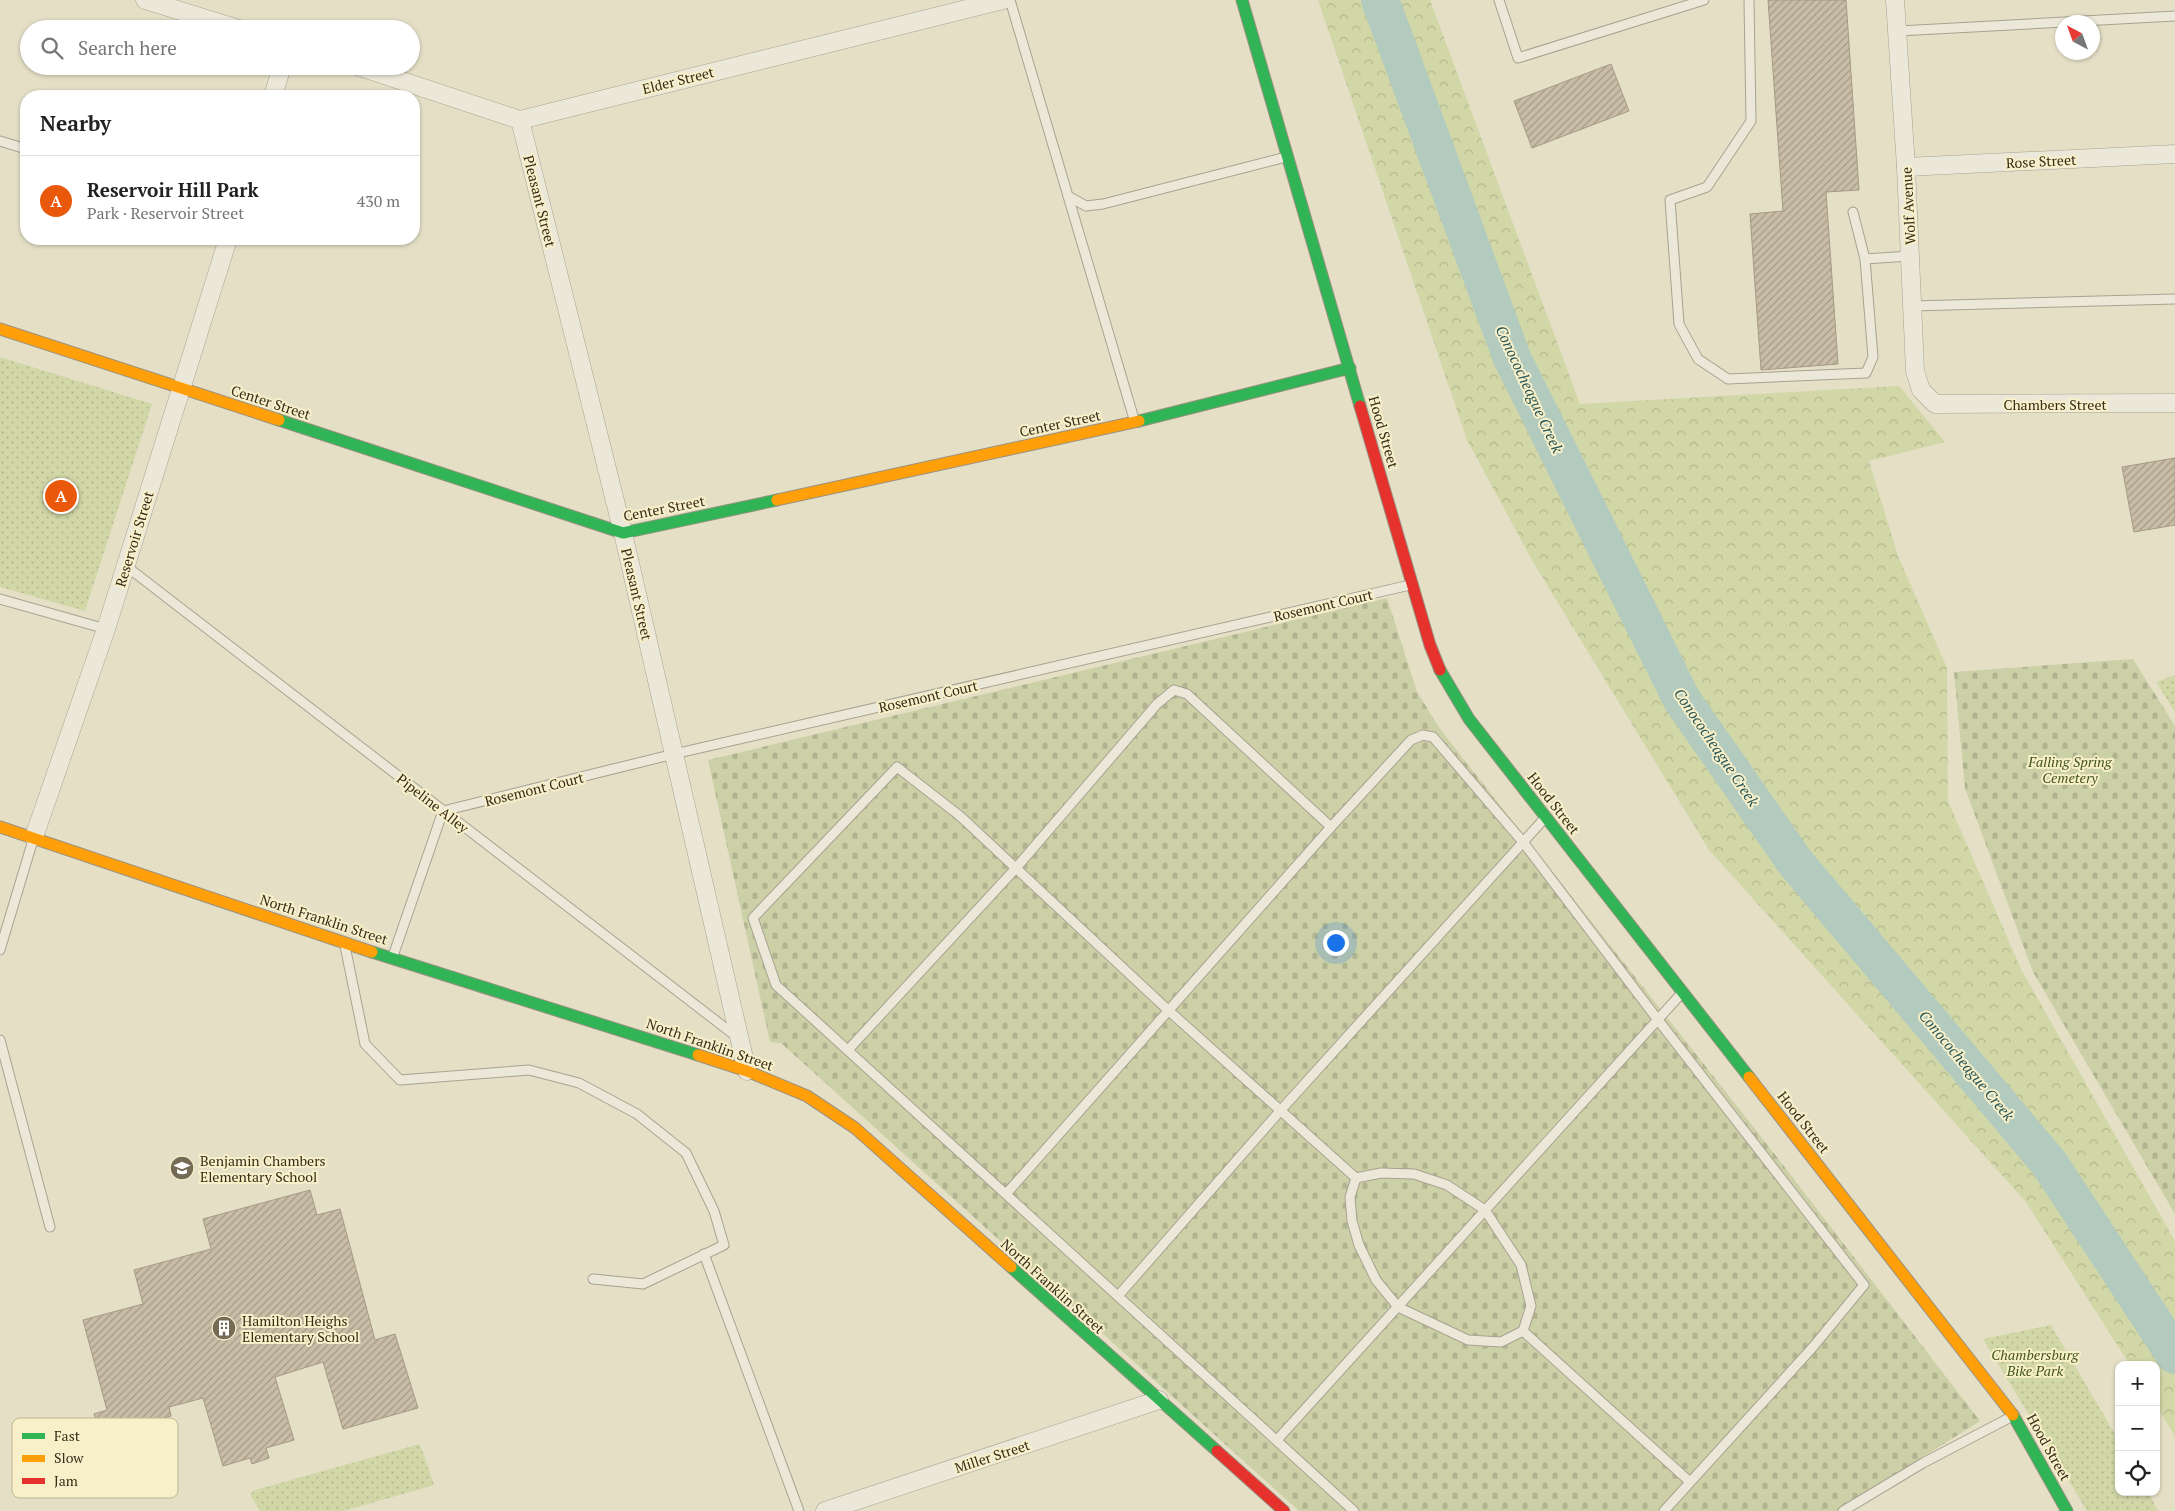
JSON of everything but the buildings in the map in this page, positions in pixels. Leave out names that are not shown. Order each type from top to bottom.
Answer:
[{"type":"street","points":[[145,0],[210,20]]},
{"type":"street","name":"Elder Street","points":[[520,120],[1003,0]]},
{"type":"street","name":"Hood Street","points":[[1242,0],[1430,645],[1443,677],[1469,718],[2013,1415],[2067,1511]]},
{"type":"street","name":"Wolf Avenue","points":[[1895,0],[1906,167],[1915,371],[1921,390],[1935,404]]},
{"type":"street","points":[[275,90],[279,75]]},
{"type":"street","points":[[384,75],[520,120]]},
{"type":"street","name":"Pleasant Street","points":[[520,120],[622,533],[741,1040],[746,1070]]},
{"type":"street","name":"Rose Street","points":[[1906,167],[2175,154]]},
{"type":"street","name":"Reservoir Street","points":[[34,837],[106,629],[226,245]]},
{"type":"street","name":"Center Street","points":[[0,329],[622,533],[1135,422],[1350,368]]},
{"type":"street","name":"Chambers Street","points":[[1935,404],[2175,403]]},
{"type":"street","name":"North Franklin Street","points":[[0,827],[345,943],[392,956],[746,1070],[807,1096],[855,1128],[1284,1511]]},
{"type":"street","name":"Miller Street","points":[[825,1511],[1159,1400]]},
{"type":"lane","points":[[1010,0],[1135,422]]},
{"type":"lane","points":[[1499,0],[1518,58],[1704,0]]},
{"type":"lane","points":[[1749,0],[1751,121],[1707,187],[1670,200],[1679,324],[1698,359],[1728,379],[1866,373],[1872,357],[1865,259],[1853,212]]},
{"type":"lane","points":[[1898,31],[2175,16]]},
{"type":"lane","points":[[0,140],[20,146]]},
{"type":"lane","points":[[1068,196],[1086,206],[1103,204],[1288,156]]},
{"type":"lane","points":[[1865,259],[1910,256]]},
{"type":"lane","points":[[1912,306],[2175,299]]},
{"type":"lane","name":"Pipeline Alley","points":[[126,566],[741,1040]]},
{"type":"lane","name":"Rosemont Court","points":[[443,811],[674,754],[1413,584]]},
{"type":"lane","points":[[0,599],[106,629]]},
{"type":"lane","points":[[848,1050],[1016,868],[1157,704],[1174,690],[1187,694],[1331,827]]},
{"type":"lane","points":[[1006,1194],[1331,827],[1411,740],[1424,735],[1433,737],[1523,842],[1658,1020],[1864,1285],[1813,1347],[1689,1481],[1664,1511]]},
{"type":"lane","points":[[1354,1511],[776,985],[753,918],[896,767],[960,816],[1168,1010],[1356,1178]]},
{"type":"lane","points":[[392,956],[443,811]]},
{"type":"lane","points":[[1118,1296],[1280,1111],[1546,817]]},
{"type":"lane","points":[[0,950],[34,837]]},
{"type":"lane","points":[[345,943],[365,1044],[400,1080],[529,1070],[579,1083],[637,1114],[686,1153],[714,1211],[724,1245],[643,1284],[593,1279]]},
{"type":"lane","points":[[1277,1440],[1683,992]]},
{"type":"lane","points":[[0,1040],[50,1227]]},
{"type":"lane","points":[[1381,1173],[1414,1174],[1447,1185],[1486,1210],[1521,1266],[1531,1306],[1523,1331],[1501,1342],[1468,1340],[1398,1307],[1376,1280],[1358,1245],[1352,1221],[1350,1197],[1356,1178],[1381,1173]]},
{"type":"lane","points":[[704,1254],[799,1511]]},
{"type":"lane","points":[[1523,1331],[1689,1481]]},
{"type":"lane","points":[[1843,1511],[1923,1463],[2013,1415]]},
{"type":"green space","points":[[1318,0],[1430,0],[1580,404],[1899,386],[1945,442],[1869,461],[1898,556],[1947,668],[1948,801],[2021,969],[2175,1241],[2175,1436],[2160,1412],[2160,1361],[2127,1361],[2026,1202],[1709,850],[1533,562],[1467,440]]},
{"type":"green space","points":[[0,357],[152,404],[85,611],[0,587]]},
{"type":"green space","points":[[1387,598],[1417,692],[1440,729],[1773,1152],[1980,1421],[1837,1511],[1299,1511],[781,1043],[770,1042],[708,760]]},
{"type":"green space","name":"Falling Spring Cemetery","points":[[2133,659],[2175,726],[2175,1214],[2033,972],[1965,788],[1954,672]]},
{"type":"green space","points":[[2175,675],[2175,712],[2156,682]]},
{"type":"green space","name":"Chambersburg Bike Park","points":[[2051,1325],[2115,1434],[2115,1496],[2150,1496],[2158,1511],[2087,1511],[1983,1339]]},
{"type":"green space","points":[[420,1444],[434,1485],[344,1511],[260,1511],[250,1494],[255,1490]]},
{"type":"waterway","name":"Conococheague Creek","points":[[1380,0],[1512,358],[1682,700],[1795,862],[2049,1163],[2175,1355]]},
{"type":"traffic: fast","points":[[1242,0],[1360,406]]},
{"type":"traffic: fast","points":[[1139,421],[1350,368]]},
{"type":"traffic: fast","points":[[279,420],[623,533],[777,500]]},
{"type":"traffic: fast","points":[[1440,670],[1469,719],[1749,1077]]},
{"type":"traffic: fast","points":[[372,952],[698,1055]]},
{"type":"traffic: fast","points":[[1011,1267],[1217,1451]]},
{"type":"traffic: fast","points":[[2013,1415],[2067,1511]]},
{"type":"traffic: slow","points":[[0,329],[279,420]]},
{"type":"traffic: slow","points":[[777,500],[1139,421]]},
{"type":"traffic: slow","points":[[0,827],[372,952]]},
{"type":"traffic: slow","points":[[698,1055],[747,1071],[807,1096],[855,1128],[1011,1267]]},
{"type":"traffic: slow","points":[[1749,1077],[2013,1415]]},
{"type":"traffic: jam","points":[[1360,406],[1430,645],[1440,670]]},
{"type":"traffic: jam","points":[[1217,1451],[1284,1511]]},
{"type":"place","name":"Reservoir Hill Park","points":[[61,496]]},
{"type":"place","name":"Benjamin Chambers Elementary School","points":[[182,1168]]},
{"type":"place","name":"Hamilton Heighs Elementary School","points":[[224,1328]]}]
